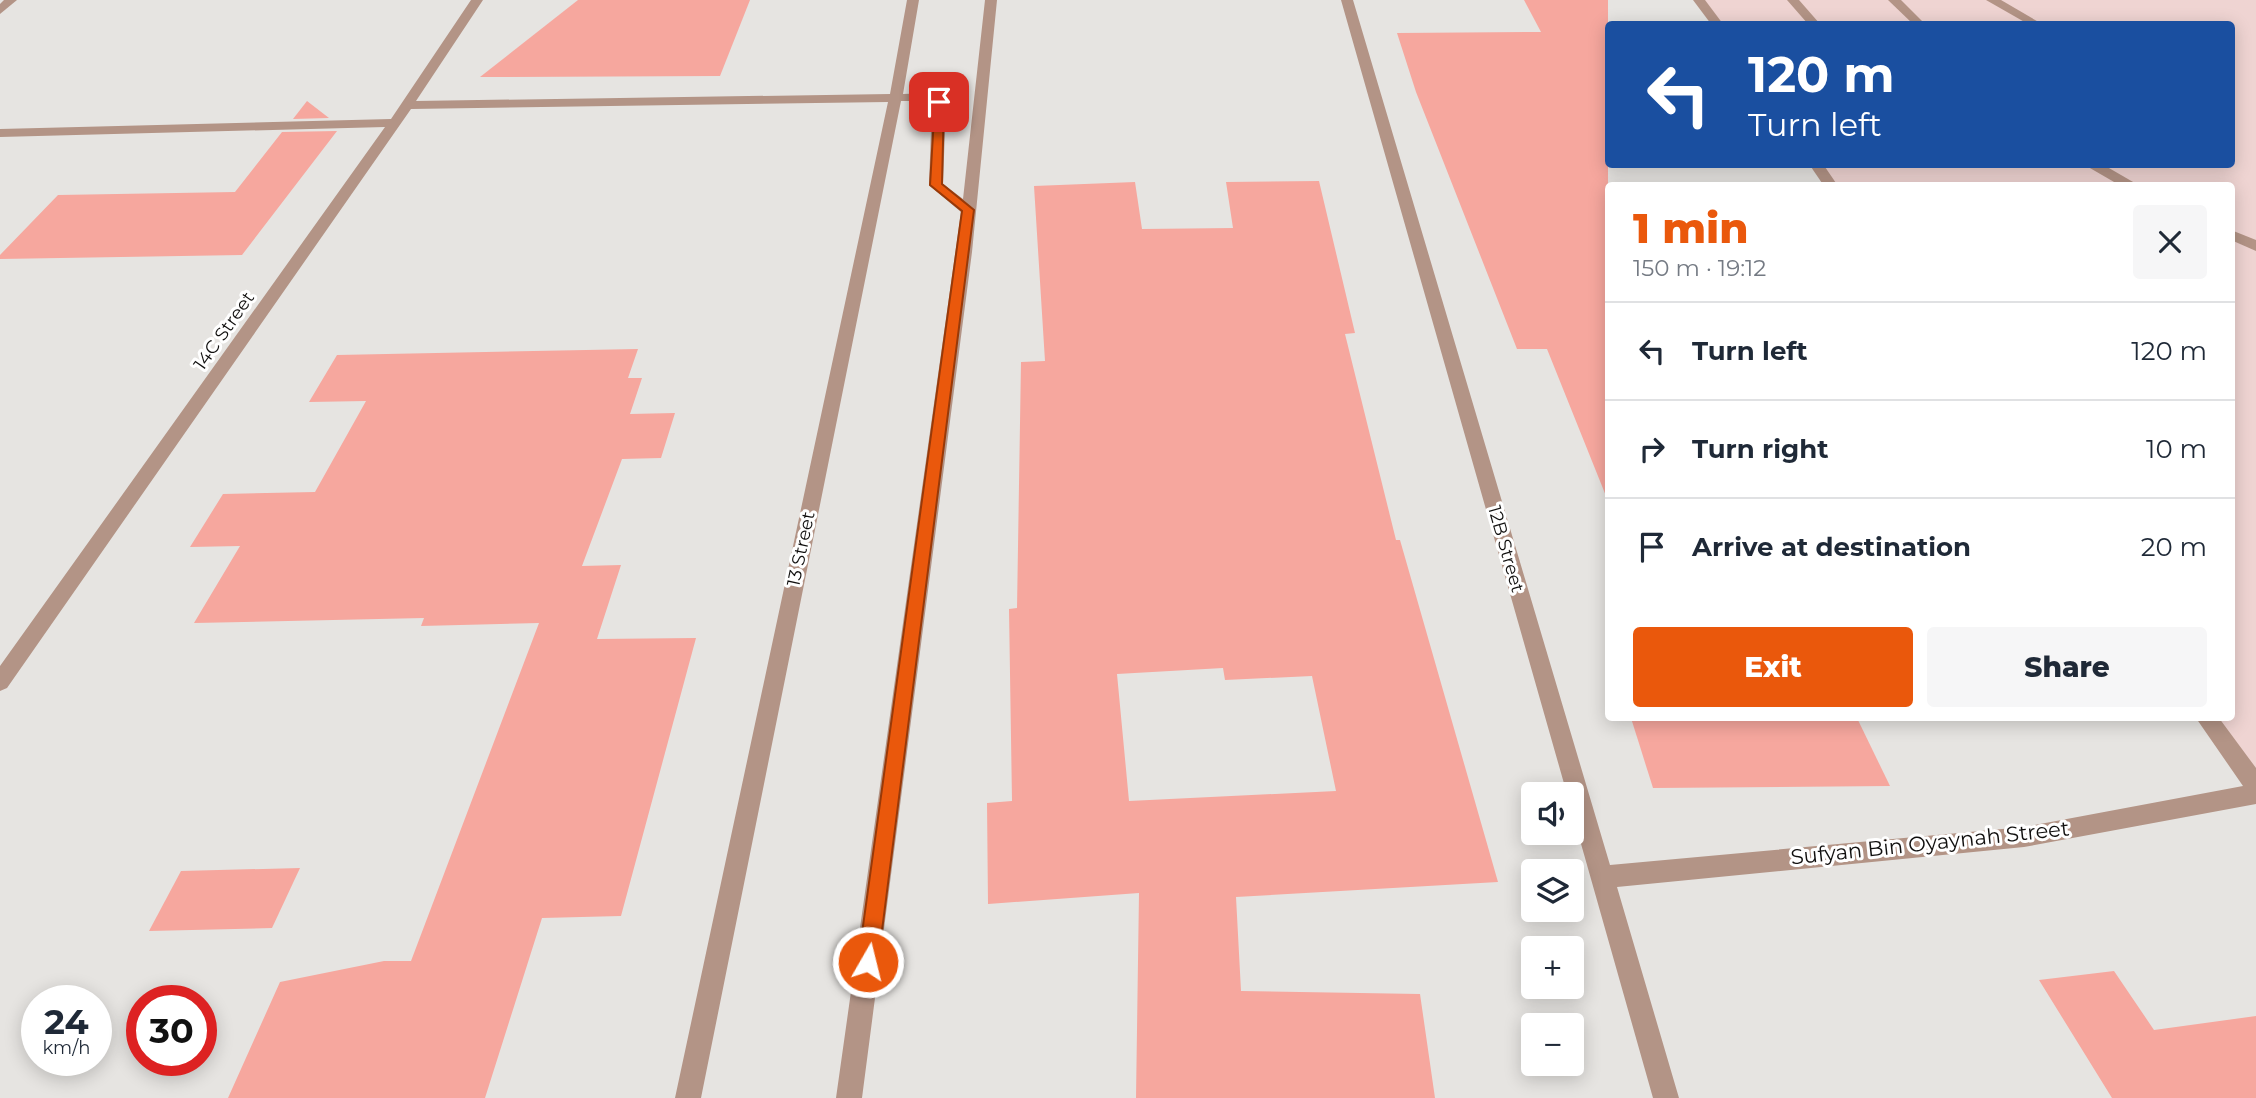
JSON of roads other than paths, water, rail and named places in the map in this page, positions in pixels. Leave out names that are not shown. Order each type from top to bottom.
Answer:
[{"type":"street","points":[[0,10],[12,0]]},
{"type":"street","name":"14C Street","points":[[0,682],[407,105],[477,0]]},
{"type":"street","name":"13 Street","points":[[688,1098],[896,96],[913,0]]},
{"type":"street","points":[[849,1098],[968,210],[991,0]]},
{"type":"street","name":"12B Street","points":[[1347,0],[1666,1098]]},
{"type":"street","points":[[1699,0],[1715,21]]},
{"type":"street","points":[[1793,0],[1811,21]]},
{"type":"street","points":[[1894,0],[1916,21]]},
{"type":"street","points":[[1992,0],[2030,21]]},
{"type":"street","points":[[407,105],[931,97],[939,102],[936,185],[968,210]]},
{"type":"street","points":[[0,132],[395,122]]},
{"type":"street","points":[[2098,168],[2125,182]]},
{"type":"street","points":[[2235,236],[2256,246]]},
{"type":"street","points":[[2209,721],[2256,786]]},
{"type":"street","name":"Sufyan Bin Oyaynah Street","points":[[1602,877],[2024,837],[2256,794]]}]
